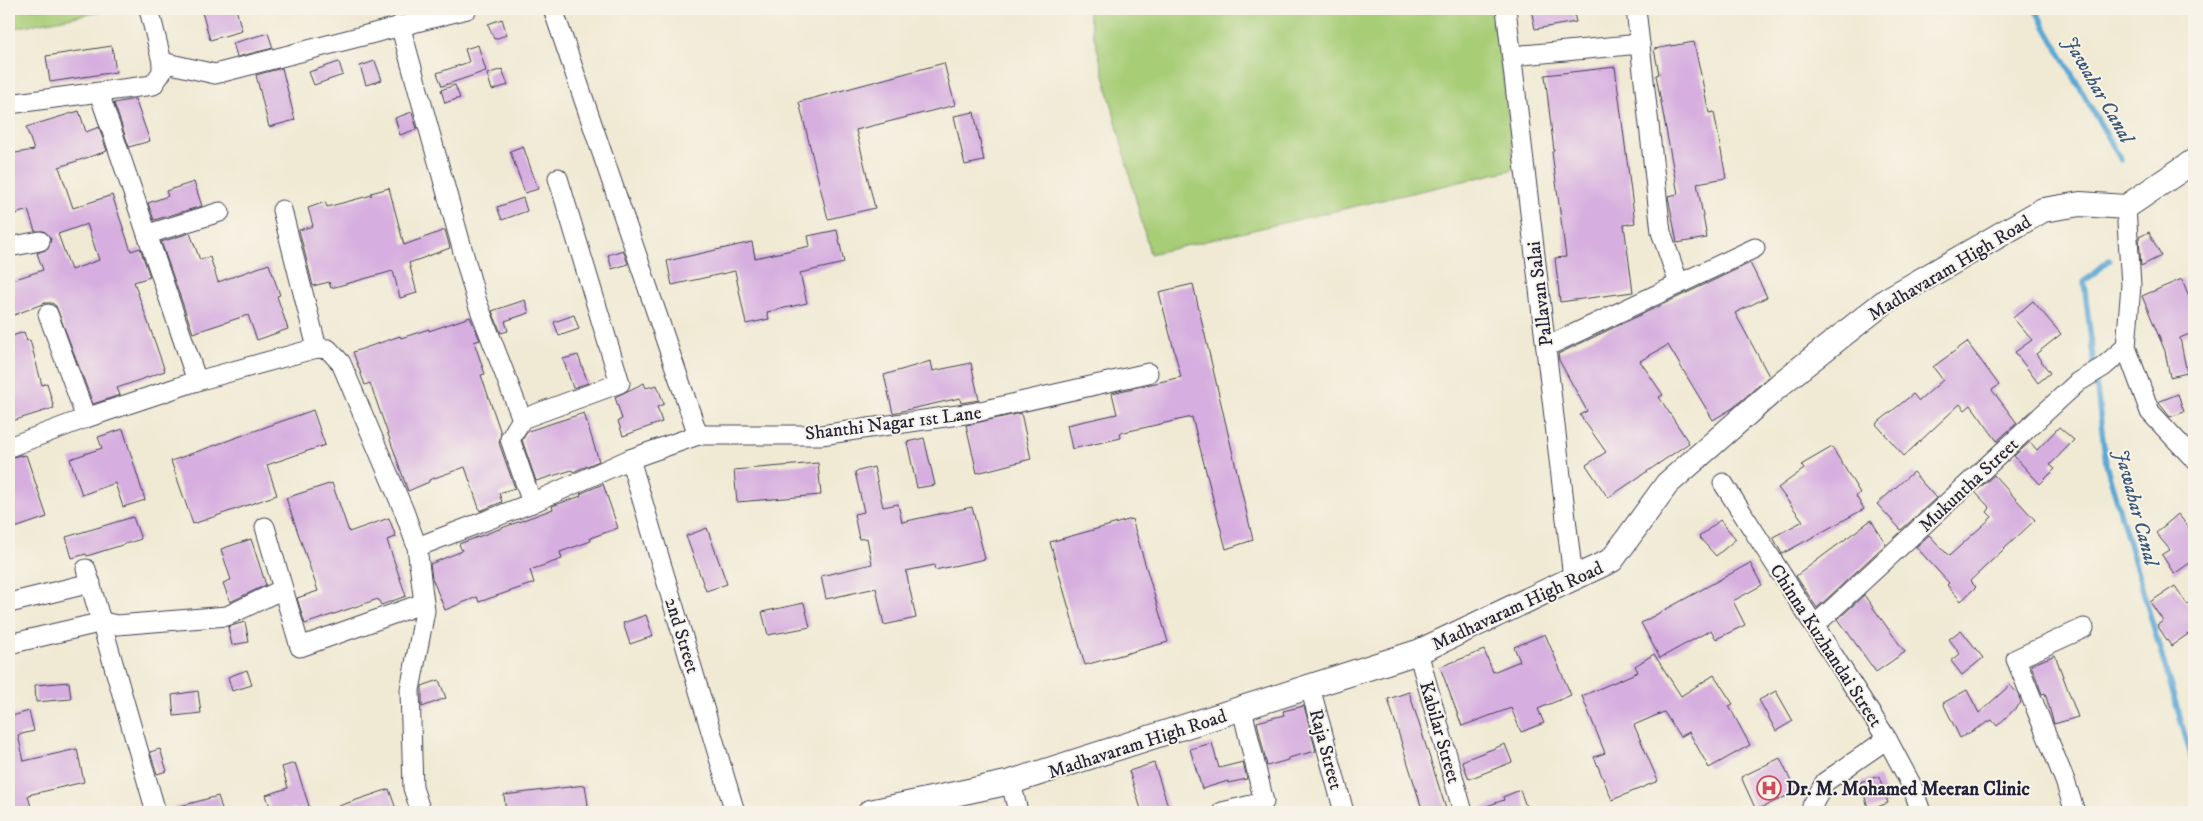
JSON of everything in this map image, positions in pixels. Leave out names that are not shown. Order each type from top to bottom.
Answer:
[{"type":"main road","points":[[2126,207],[2194,161]]},
{"type":"main road","name":"Madhavaram High Road","points":[[879,811],[1012,782],[1418,652],[1612,560],[1667,484],[1783,382],[1887,300],[2043,210],[2080,204],[2126,207]]},
{"type":"street","points":[[162,62],[215,74],[467,9]]},
{"type":"street","points":[[553,9],[698,435]]},
{"type":"street","name":"Pallavan Salai","points":[[1506,9],[1573,578]]},
{"type":"street","points":[[1636,9],[1661,232],[1680,284]]},
{"type":"street","points":[[9,104],[153,85],[162,72],[162,62],[152,10]]},
{"type":"street","points":[[400,25],[477,302],[522,419]]},
{"type":"street","points":[[1512,56],[1640,44]]},
{"type":"street","points":[[99,93],[197,381]]},
{"type":"street","points":[[532,503],[510,439],[522,419],[620,383],[558,178]]},
{"type":"street","points":[[2126,207],[2131,285],[2126,347],[2150,412],[2194,459]]},
{"type":"street","points":[[282,210],[317,348]]},
{"type":"street","points":[[148,234],[220,212]]},
{"type":"street","points":[[9,247],[40,241]]},
{"type":"street","points":[[1546,347],[1755,248]]},
{"type":"street","points":[[48,314],[86,418]]},
{"type":"street","name":"Mukuntha Street","points":[[1814,626],[2071,388],[2126,347]]},
{"type":"street","points":[[9,447],[86,418],[197,381],[317,348],[328,349],[341,363],[404,511],[417,547],[425,611],[410,690],[412,788],[421,812]]},
{"type":"street","name":"Shanthi Nagar 1st Lane","points":[[417,547],[532,503],[630,459],[698,435],[821,434],[972,413],[1148,373]]},
{"type":"street","name":"2nd Street","points":[[630,459],[735,812]]},
{"type":"street","name":"Chinna Kuzhandai Street","points":[[1723,483],[1887,739],[1912,786],[1921,812]]},
{"type":"street","points":[[265,527],[300,647],[424,603]]},
{"type":"street","points":[[9,602],[89,576],[156,812]]},
{"type":"street","points":[[9,644],[103,622],[118,625],[227,616],[283,589]]},
{"type":"street","points":[[2075,812],[2065,781],[2016,659],[2084,628]]},
{"type":"street","name":"Kabilar Street","points":[[1418,652],[1463,812]]},
{"type":"street","name":"Raja Street","points":[[1310,687],[1344,812]]},
{"type":"street","points":[[1222,812],[1264,802],[1242,709]]},
{"type":"street","points":[[1814,812],[1812,806],[1825,782],[1887,739]]},
{"type":"street","points":[[1012,782],[1018,812]]},
{"type":"green space","points":[[9,9],[116,9],[9,29]]},
{"type":"green space","points":[[1087,9],[1494,9],[1515,169],[1150,254]]},
{"type":"building","points":[[201,9],[236,9],[242,31],[210,40]]},
{"type":"building","points":[[1531,9],[1573,9],[1576,22],[1535,29]]},
{"type":"building","points":[[502,19],[507,35],[494,39],[488,24]]},
{"type":"building","points":[[268,33],[273,48],[237,57],[233,43]]},
{"type":"building","points":[[1694,42],[1709,113],[1714,112],[1726,178],[1697,183],[1707,238],[1677,243],[1668,196],[1678,194],[1656,75],[1659,74],[1654,49]]},
{"type":"building","points":[[478,45],[486,71],[442,86],[437,73],[469,62],[465,49]]},
{"type":"building","points":[[112,46],[116,72],[50,82],[46,56]]},
{"type":"building","points":[[375,61],[382,80],[366,85],[360,66]]},
{"type":"building","points":[[339,62],[343,75],[314,85],[309,72]]},
{"type":"building","points":[[944,63],[955,105],[856,130],[875,208],[828,219],[799,102]]},
{"type":"building","points":[[1615,67],[1635,223],[1624,225],[1633,292],[1560,302],[1555,258],[1566,257],[1552,152],[1554,151],[1545,75]]},
{"type":"building","points":[[282,68],[295,120],[269,127],[256,75]]},
{"type":"building","points":[[502,69],[508,85],[492,90],[487,74]]},
{"type":"building","points":[[455,85],[460,98],[445,103],[441,90]]},
{"type":"building","points":[[135,99],[150,141],[129,147],[114,103]]},
{"type":"building","points":[[79,111],[86,132],[99,127],[107,151],[59,167],[73,208],[112,195],[131,251],[140,248],[150,277],[134,282],[165,371],[117,388],[120,395],[93,404],[56,306],[52,303],[45,303],[14,315],[9,298],[9,281],[43,270],[37,253],[48,249],[51,239],[44,231],[35,231],[28,210],[9,216],[9,154],[34,150],[26,127]],"holes":[[[87,224],[99,260],[71,270],[58,234]]]},
{"type":"building","points":[[412,112],[417,129],[400,135],[395,118]]},
{"type":"building","points":[[974,112],[984,161],[965,165],[954,116]]},
{"type":"building","points":[[523,146],[538,189],[525,193],[510,151]]},
{"type":"building","points":[[194,182],[202,206],[154,220],[148,203],[168,196],[166,191]]},
{"type":"building","points":[[389,188],[404,245],[445,230],[450,248],[409,263],[417,293],[400,298],[393,271],[331,288],[329,282],[313,286],[299,230],[313,226],[308,208],[325,202],[327,207],[372,195],[371,193]]},
{"type":"building","points":[[523,198],[527,211],[502,220],[497,207]]},
{"type":"building","points":[[837,230],[844,263],[800,273],[807,303],[767,312],[769,319],[746,324],[735,271],[672,285],[667,261],[752,242],[755,258],[810,246],[808,236]]},
{"type":"building","points":[[2149,232],[2161,256],[2141,266],[2139,237]]},
{"type":"building","points":[[190,233],[200,260],[210,257],[218,282],[269,264],[280,295],[277,296],[288,329],[257,340],[248,315],[193,333],[161,242]]},
{"type":"building","points":[[623,250],[628,264],[612,269],[608,255]]},
{"type":"building","points":[[1750,263],[1767,297],[1735,313],[1769,376],[1733,408],[1713,420],[1668,345],[1640,361],[1663,395],[1659,397],[1689,443],[1608,498],[1586,465],[1606,452],[1580,415],[1587,411],[1559,360],[1558,354]]},
{"type":"building","points":[[2182,279],[2194,309],[2194,332],[2180,338],[2187,373],[2170,377],[2165,351],[2142,296]]},
{"type":"building","points":[[1193,284],[1253,540],[1226,549],[1192,417],[1120,433],[1121,438],[1072,449],[1067,425],[1117,414],[1112,393],[1181,377],[1159,292]]},
{"type":"building","points":[[525,300],[529,313],[505,321],[508,331],[501,333],[492,311]]},
{"type":"building","points":[[2033,301],[2061,334],[2036,354],[2050,373],[2038,383],[2015,352],[2032,340],[2013,318]]},
{"type":"building","points":[[574,315],[579,329],[559,336],[554,322]]},
{"type":"building","points":[[470,317],[480,340],[474,342],[485,374],[481,375],[501,433],[499,443],[515,488],[499,493],[502,502],[480,511],[465,467],[429,480],[429,482],[408,491],[370,383],[365,385],[353,352],[400,336],[401,338],[429,329],[429,331]]},
{"type":"building","points":[[24,332],[27,341],[30,340],[42,385],[47,383],[54,408],[9,422],[9,337]]},
{"type":"building","points":[[1967,342],[1999,385],[1992,390],[2017,423],[1997,441],[1971,405],[1965,410],[1960,404],[1904,456],[1876,424],[1913,394],[1919,401],[1943,380],[1933,367]]},
{"type":"building","points":[[578,355],[588,383],[573,388],[563,359]]},
{"type":"building","points":[[931,361],[933,371],[971,363],[979,400],[961,403],[960,398],[893,413],[884,375]]},
{"type":"building","points":[[644,383],[646,388],[657,385],[664,404],[657,407],[662,422],[623,436],[618,421],[622,419],[615,397]]},
{"type":"building","points":[[2178,394],[2184,412],[2170,417],[2158,402]]},
{"type":"building","points":[[313,410],[325,445],[267,465],[277,495],[193,524],[171,461]]},
{"type":"building","points":[[584,413],[599,461],[573,472],[572,470],[536,481],[522,440],[528,431]]},
{"type":"building","points":[[1021,413],[1031,459],[977,473],[966,425]]},
{"type":"building","points":[[2059,427],[2074,440],[2050,465],[2055,469],[2040,484],[2014,456],[2030,442],[2037,450]]},
{"type":"building","points":[[123,429],[145,500],[123,507],[115,483],[82,495],[70,459],[102,448],[98,437]]},
{"type":"building","points":[[924,438],[935,485],[917,488],[907,442]]},
{"type":"building","points":[[1832,447],[1860,493],[1856,496],[1864,509],[1782,554],[1773,537],[1803,521],[1778,488],[1804,469],[1801,465]]},
{"type":"building","points":[[26,455],[47,517],[9,530],[9,458]]},
{"type":"building","points":[[818,463],[821,495],[737,502],[734,470]]},
{"type":"building","points":[[874,467],[883,507],[898,504],[902,522],[972,507],[985,559],[935,570],[934,565],[906,571],[916,618],[884,625],[876,588],[826,599],[821,576],[872,564],[867,538],[859,539],[854,514],[864,512],[855,472]]},
{"type":"building","points":[[1913,472],[1936,498],[1901,530],[1877,504]]},
{"type":"building","points":[[1994,475],[2035,520],[1970,581],[1976,587],[1961,601],[1947,585],[1949,583],[1916,547],[1929,535],[1949,556],[1992,517],[1987,512],[1990,508],[1975,492]]},
{"type":"building","points":[[332,483],[349,532],[389,518],[396,537],[387,540],[406,596],[381,605],[378,599],[305,624],[297,598],[318,591],[286,498]]},
{"type":"building","points":[[603,484],[618,528],[590,538],[591,541],[560,552],[562,559],[530,570],[534,583],[479,602],[477,597],[445,610],[432,578],[430,564],[462,551],[459,544],[553,509],[552,506],[581,496],[580,494]]},
{"type":"building","points":[[2178,514],[2194,534],[2194,560],[2174,574],[2162,555],[2170,550],[2156,533]]},
{"type":"building","points":[[133,517],[141,539],[87,556],[86,554],[72,558],[66,537]]},
{"type":"building","points":[[1132,519],[1168,642],[1085,665],[1050,542]]},
{"type":"building","points":[[1720,520],[1736,539],[1716,556],[1699,537]]},
{"type":"building","points":[[1871,520],[1886,544],[1817,608],[1796,576]]},
{"type":"building","points":[[707,528],[727,584],[706,591],[686,536]]},
{"type":"building","points":[[251,539],[266,585],[230,602],[223,583],[231,580],[221,549]]},
{"type":"building","points":[[1750,563],[1762,585],[1733,601],[1745,625],[1716,639],[1711,630],[1660,658],[1641,623]]},
{"type":"building","points":[[2175,586],[2187,604],[2194,599],[2194,630],[2171,646],[2157,625],[2163,621],[2150,602]]},
{"type":"building","points":[[1864,595],[1905,652],[1876,672],[1838,619]]},
{"type":"building","points":[[804,603],[810,627],[768,635],[762,612]]},
{"type":"building","points":[[646,615],[653,636],[630,644],[623,623]]},
{"type":"building","points":[[245,622],[249,642],[232,645],[228,627]]},
{"type":"building","points":[[1961,630],[1983,658],[1962,675],[1951,661],[1960,654],[1949,639]]},
{"type":"building","points":[[1545,634],[1571,695],[1538,709],[1544,723],[1521,732],[1511,708],[1462,726],[1440,667],[1484,650],[1493,672],[1520,661],[1514,647]]},
{"type":"building","points":[[1654,654],[1681,696],[1714,675],[1733,704],[1729,706],[1750,745],[1709,768],[1689,732],[1680,737],[1664,712],[1634,725],[1658,781],[1612,800],[1594,757],[1605,753],[1582,696],[1638,672],[1635,666]]},
{"type":"building","points":[[2055,655],[2078,717],[2054,724],[2045,693],[2042,694],[2031,665]]},
{"type":"building","points":[[247,670],[252,685],[232,691],[228,677]]},
{"type":"building","points":[[439,680],[446,698],[422,707],[422,686]]},
{"type":"building","points":[[69,682],[71,699],[36,702],[35,685]]},
{"type":"building","points":[[2010,685],[2018,694],[2021,703],[1997,726],[1992,720],[1960,738],[1943,703],[1967,690],[1979,713]]},
{"type":"building","points":[[198,691],[201,713],[174,716],[172,695]]},
{"type":"building","points":[[1776,691],[1793,721],[1776,731],[1759,700]]},
{"type":"building","points":[[1409,692],[1447,812],[1423,812],[1388,699]]},
{"type":"building","points":[[1304,706],[1316,751],[1288,758],[1288,760],[1267,766],[1257,722],[1284,715],[1283,711]]},
{"type":"building","points":[[29,711],[34,731],[18,735],[24,761],[77,749],[84,782],[28,795],[32,812],[9,812],[9,717]]},
{"type":"building","points":[[1212,743],[1219,768],[1243,762],[1247,779],[1228,783],[1228,781],[1202,789],[1190,749]]},
{"type":"building","points":[[1505,744],[1512,762],[1469,779],[1462,761]]},
{"type":"building","points":[[160,749],[167,771],[157,774],[150,752]]},
{"type":"building","points":[[1780,758],[1796,792],[1756,810],[1741,777]]},
{"type":"building","points":[[295,763],[309,806],[296,811],[295,808],[283,812],[272,812],[266,795],[288,788],[282,767]]},
{"type":"building","points":[[1154,763],[1170,812],[1142,812],[1129,771]]},
{"type":"building","points":[[1879,776],[1888,803],[1869,810],[1860,782]]},
{"type":"building","points":[[585,785],[589,812],[506,812],[504,795]]},
{"type":"building","points":[[389,789],[397,812],[328,812],[327,810]]},
{"type":"building","points":[[1520,790],[1528,812],[1475,812],[1475,810],[1504,800],[1503,797]]},
{"type":"building","points":[[218,796],[223,812],[174,812],[173,808]]},
{"type":"waterway","name":"Jawahar Canal","points":[[2035,9],[2121,160]]},
{"type":"waterway","name":"Jawahar Canal","points":[[2109,260],[2084,282],[2106,464],[2194,766]]},
{"type":"place","name":"Dr. M. Mohamed Meeran Clinic","points":[[1769,788]]}]
